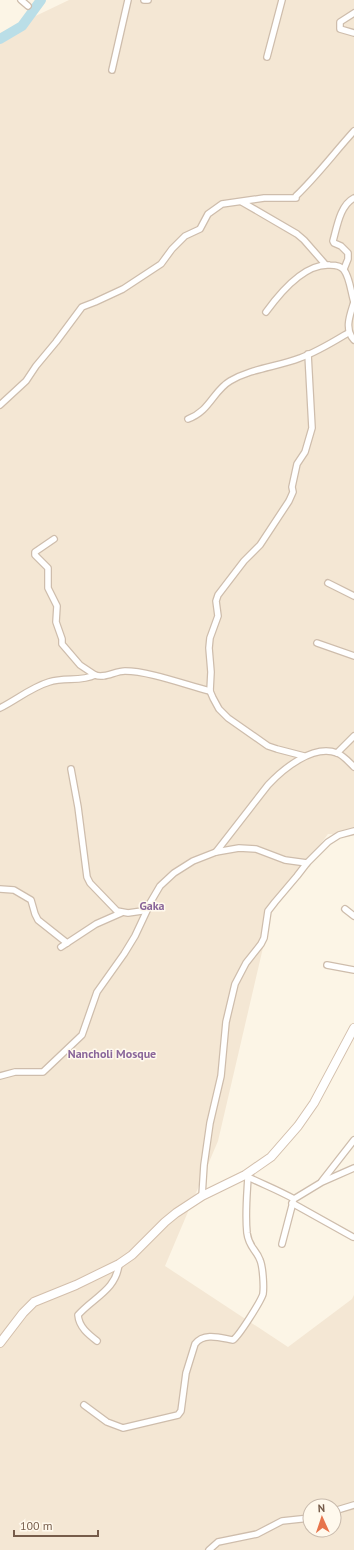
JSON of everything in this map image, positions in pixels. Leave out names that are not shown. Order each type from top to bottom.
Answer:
[{"type":"street","points":[[21,0],[28,6]]},
{"type":"street","points":[[112,70],[128,0]]},
{"type":"street","points":[[267,57],[282,0]]},
{"type":"street","points":[[354,13],[340,22],[340,29],[354,33]]},
{"type":"street","points":[[0,405],[26,381],[82,306],[95,302],[123,288],[161,264],[185,236],[200,229],[208,214],[222,204],[264,198],[296,198],[296,196],[313,180],[354,131]]},
{"type":"street","points":[[344,269],[348,260],[348,253],[341,246],[336,245],[333,241],[342,212],[350,200],[354,198]]},
{"type":"street","points":[[242,202],[297,234],[325,264]]},
{"type":"street","points":[[266,312],[296,278],[316,267],[325,264],[340,266],[344,269],[346,274],[354,302],[348,326],[348,333],[354,340]]},
{"type":"street","points":[[188,419],[202,411],[222,387],[230,381],[248,372],[300,358],[328,345],[348,333]]},
{"type":"street","points":[[308,354],[312,428],[305,452],[298,464],[292,486],[293,492],[289,501],[260,544],[249,555],[218,595],[216,602],[218,616],[210,638],[209,648],[211,672],[210,692],[219,709],[228,718],[277,750],[304,756],[326,752],[337,753],[354,767]]},
{"type":"street","points":[[54,539],[35,552],[35,555],[48,568],[48,588],[57,606],[56,622],[62,644],[80,665],[100,677],[123,671],[137,672],[210,692]]},
{"type":"street","points":[[328,582],[354,596]]},
{"type":"street","points":[[316,643],[354,656]]},
{"type":"street","points":[[0,708],[50,682],[88,678],[95,675]]},
{"type":"street","points":[[337,753],[354,736]]},
{"type":"street","points":[[216,852],[268,785],[304,756]]},
{"type":"street","points":[[71,769],[78,807],[86,875],[90,884],[114,909],[121,913]]},
{"type":"street","points":[[202,1196],[210,1123],[221,1076],[226,1022],[232,993],[246,963],[264,938],[268,911],[306,863],[328,842],[339,835],[354,831]]},
{"type":"street","points":[[0,1076],[15,1072],[43,1072],[82,1035],[97,992],[135,936],[160,886],[174,873],[193,861],[216,852],[239,848],[256,849],[285,860],[306,863]]},
{"type":"street","points":[[0,889],[14,890],[31,900],[38,920],[67,944]]},
{"type":"street","points":[[61,947],[96,924],[121,913],[137,912],[150,904]]},
{"type":"street","points":[[345,909],[354,916]]},
{"type":"street","points":[[327,965],[354,970]]},
{"type":"street","points":[[0,1343],[23,1313],[34,1302],[76,1285],[119,1264],[132,1255],[165,1222],[202,1196],[246,1176],[271,1157],[298,1126],[314,1103],[354,1028]]},
{"type":"street","points":[[322,1182],[354,1140]]},
{"type":"street","points":[[282,1244],[293,1201],[322,1182],[354,1168]]},
{"type":"street","points":[[246,1176],[272,1187],[353,1237]]},
{"type":"street","points":[[84,1405],[107,1422],[123,1428],[178,1415],[181,1411],[186,1373],[195,1344],[207,1337],[233,1340],[243,1330],[263,1294],[263,1269],[260,1259],[251,1247],[247,1234],[246,1176]]},
{"type":"street","points":[[96,1341],[83,1329],[78,1315],[110,1286],[118,1274],[119,1264]]},
{"type":"street","points":[[342,1509],[354,1505]]},
{"type":"street","points":[[209,1550],[218,1542],[257,1534],[282,1521],[302,1519]]},
{"type":"shaded area","points":[[69,0],[354,0],[354,835],[328,834],[272,909],[218,1141],[165,1266],[288,1347],[352,1299],[354,1295],[354,1550],[0,1550],[0,33]]},
{"type":"waterway","points":[[0,39],[22,26],[41,0]]},
{"type":"district","name":"Gaka","points":[[152,905]]},
{"type":"district","name":"Nancholi Mosque","points":[[112,1053]]}]
